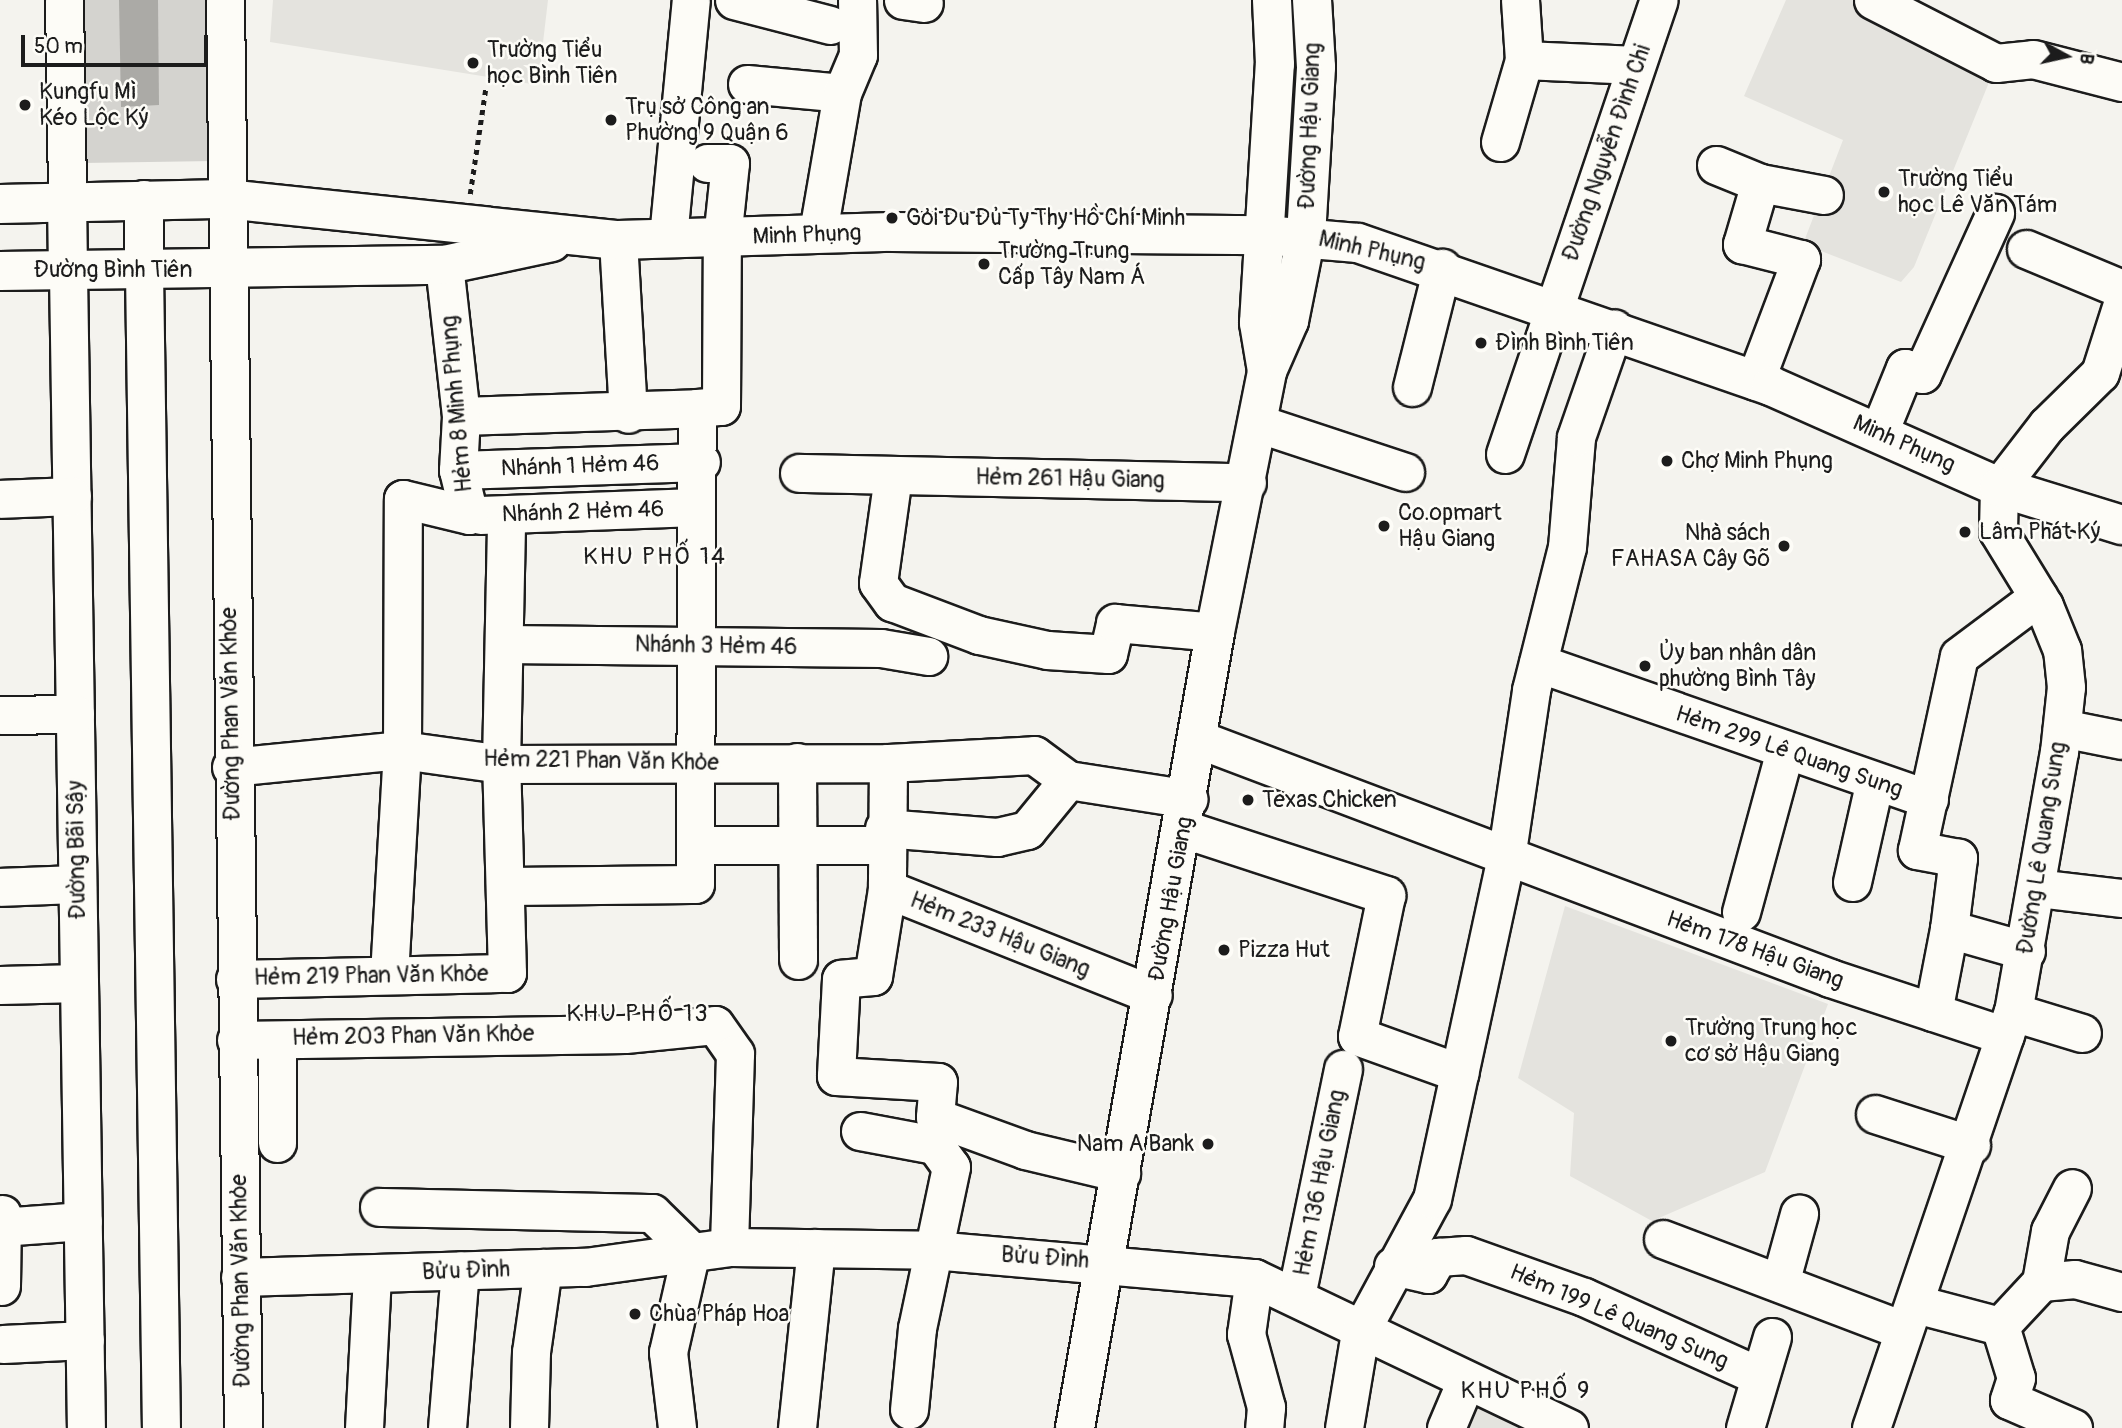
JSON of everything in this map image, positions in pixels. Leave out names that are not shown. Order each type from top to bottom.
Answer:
[{"type":"main road","name":"Đường Hậu Giang","points":[[1267,371],[1259,323],[1275,64],[1272,0]]},
{"type":"main road","name":"Đường Hậu Giang","points":[[1075,1428],[1186,814],[1215,632],[1267,371],[1289,321],[1306,236],[1316,67],[1312,0]]},
{"type":"main road","points":[[67,199],[68,272]]},
{"type":"main road","points":[[0,204],[67,199],[226,199]]},
{"type":"main road","name":"Minh Phụng","points":[[226,199],[467,220],[574,237],[618,240],[668,237],[722,239],[818,232],[1264,235],[1306,236],[1358,243],[1442,268],[1614,328],[1755,381],[1879,432],[1999,486],[2122,525]]},
{"type":"main road","points":[[144,200],[144,271]]},
{"type":"main road","name":"Minh Phụng","points":[[226,269],[444,265],[574,237]]},
{"type":"main road","name":"Đường Bình Tiên","points":[[0,271],[226,269]]},
{"type":"street","points":[[64,0],[67,199]]},
{"type":"street","name":"Đường Phan Văn Khỏe","points":[[225,0],[232,767],[243,1428]]},
{"type":"street","points":[[668,237],[691,0]]},
{"type":"street","points":[[818,232],[842,93],[858,55],[857,0]]},
{"type":"street","points":[[1500,142],[1524,60],[1520,0]]},
{"type":"street","name":"Đường Nguyễn Đình Chi","points":[[1505,454],[1659,0]]},
{"type":"street","points":[[1873,0],[1996,64],[2032,59],[2122,82]]},
{"type":"street","points":[[739,1],[785,5],[830,25]]},
{"type":"street","points":[[1524,60],[1636,65]]},
{"type":"street","points":[[747,84],[842,93]]},
{"type":"street","points":[[461,416],[628,414],[721,406],[722,239],[730,163],[707,163]]},
{"type":"street","points":[[1716,165],[1760,183],[1824,195]]},
{"type":"street","points":[[1755,381],[1801,259],[1742,244],[1760,183]]},
{"type":"street","points":[[1879,432],[1905,368],[1922,374],[1995,212]]},
{"type":"street","points":[[618,240],[628,414]]},
{"type":"street","points":[[2026,249],[2122,289]]},
{"type":"street","name":"Hẻm 8 Minh Phụng","points":[[402,750],[403,499],[469,515],[458,470],[461,416],[444,265]]},
{"type":"street","points":[[1412,387],[1442,268]]},
{"type":"street","points":[[144,271],[161,1428]]},
{"type":"street","name":"Đường Bãi Sậy","points":[[68,272],[85,1340],[80,1426]]},
{"type":"street","points":[[1999,486],[2047,425],[2100,373],[2122,304]]},
{"type":"street","points":[[1344,1428],[1360,1332],[1393,1266],[1432,1199],[1506,858],[1538,663],[1567,547],[1576,436],[1614,328]]},
{"type":"street","points":[[506,515],[501,764],[505,886],[695,884],[699,845],[693,762],[694,646],[696,507],[701,462],[697,408]]},
{"type":"street","points":[[1257,423],[1405,472]]},
{"type":"street","name":"Nhánh 1 Hẻm 46","points":[[458,470],[701,462]]},
{"type":"street","name":"Hẻm 261 Hậu Giang","points":[[799,472],[1247,482]]},
{"type":"street","points":[[893,476],[878,583],[892,602],[979,635],[1048,650],[1108,654],[1115,623],[1215,632]]},
{"type":"street","name":"Đường Lê Quang Sung","points":[[1871,1428],[1971,1144],[2009,1024],[2026,951],[2062,728],[2066,667],[2038,597],[1997,531],[1999,486]]},
{"type":"street","points":[[0,499],[72,496]]},
{"type":"street","name":"Nhánh 2 Hẻm 46","points":[[469,515],[696,507]]},
{"type":"street","points":[[1926,706],[1934,673],[2038,597]]},
{"type":"street","name":"Nhánh 3 Hẻm 46","points":[[504,644],[881,648],[928,656]]},
{"type":"street","name":"Hẻm 299 Lê Quang Sung","points":[[1538,663],[1784,754],[1928,799],[1959,656]]},
{"type":"street","points":[[0,715],[75,714]]},
{"type":"street","points":[[2062,728],[2122,740]]},
{"type":"street","name":"Hẻm 178 Hậu Giang","points":[[1198,739],[1506,858],[1933,1012],[2082,1033]]},
{"type":"street","points":[[390,975],[402,750]]},
{"type":"street","name":"Hẻm 221 Phan Văn Khỏe","points":[[232,767],[402,750],[501,764],[888,762],[1034,755],[1068,780]]},
{"type":"street","points":[[1741,912],[1784,754]]},
{"type":"street","points":[[797,762],[798,960]]},
{"type":"street","name":"Hẻm 233 Hậu Giang","points":[[888,762],[883,836],[887,889],[1153,995]]},
{"type":"street","points":[[699,845],[797,845],[883,836],[997,837],[1027,830],[1068,780],[1186,814],[1386,895],[1357,1036],[1460,1073]]},
{"type":"street","points":[[1852,882],[1874,784]]},
{"type":"street","points":[[1928,799],[1917,850],[1958,858],[1950,929],[1933,1012]]},
{"type":"street","points":[[0,887],[78,884]]},
{"type":"street","name":"Hẻm 219 Phan Văn Khỏe","points":[[235,979],[508,973],[505,886]]},
{"type":"street","points":[[2037,888],[2122,898]]},
{"type":"street","points":[[887,889],[873,976],[841,979],[836,1076],[938,1082],[935,1117],[1025,1150],[1121,1174]]},
{"type":"street","points":[[1950,929],[2026,951]]},
{"type":"street","points":[[0,985],[79,983]]},
{"type":"street","name":"Hẻm 203 Phan Văn Khỏe","points":[[236,1041],[625,1034],[715,1025],[734,1054],[729,1247]]},
{"type":"street","points":[[277,1040],[277,1143]]},
{"type":"street","name":"Hẻm 136 Hậu Giang","points":[[1296,1296],[1343,1069]]},
{"type":"street","points":[[1875,1114],[1971,1144]]},
{"type":"street","points":[[860,1131],[935,1145],[951,1167],[933,1250],[909,1410]]},
{"type":"street","points":[[2000,1326],[2041,1282],[2050,1231],[2071,1188]]},
{"type":"street","points":[[379,1206],[652,1213],[691,1251],[668,1352],[677,1428]]},
{"type":"street","points":[[1780,1283],[1799,1214]]},
{"type":"street","points":[[1,1286],[2,1222],[83,1221]]},
{"type":"street","points":[[1663,1239],[1780,1283],[1910,1317],[2000,1326]]},
{"type":"street","name":"Bửu Đình","points":[[240,1276],[543,1268],[729,1247],[933,1250],[1105,1262]]},
{"type":"street","points":[[797,1428],[816,1248]]},
{"type":"street","name":"Hẻm 199 Lê Quang Sung","points":[[1393,1266],[1428,1273],[1438,1257],[1466,1255],[1584,1297],[1759,1376]]},
{"type":"street","name":"Hẻm 136 Hậu Giang","points":[[1105,1262],[1254,1278],[1296,1296],[1360,1332],[1465,1382]]},
{"type":"street","points":[[529,1428],[531,1352],[543,1268]]},
{"type":"street","points":[[447,1428],[460,1271]]},
{"type":"street","points":[[365,1428],[372,1274]]},
{"type":"street","points":[[1254,1278],[1246,1334],[1265,1417]]},
{"type":"street","points":[[2041,1282],[2075,1279],[2122,1292]]},
{"type":"street","points":[[2000,1326],[2016,1378],[2009,1401],[2073,1428]]},
{"type":"street","points":[[1745,1428],[1772,1337]]},
{"type":"street","points":[[3,1344],[85,1340]]},
{"type":"street","points":[[1446,1428],[1465,1382],[1569,1428]]},
{"type":"path","points":[[467,220],[486,86]]},
{"type":"shaded area","points":[[80,0],[212,0],[214,161],[83,163]]},
{"type":"shaded area","points":[[119,0],[158,0],[159,105],[121,107]]},
{"type":"shaded area","name":"Trường Tiểu học Bình Tiên","points":[[273,0],[548,0],[538,85],[270,42]]},
{"type":"shaded area","name":"Trường Tiểu học Lê Văn Tám","points":[[1786,0],[1852,0],[1994,70],[1914,267],[1901,282],[1803,244],[1843,140],[1744,96]]},
{"type":"shaded area","name":"Trường Trung học cơ sở Hậu Giang","points":[[1565,906],[1828,1004],[1765,1172],[1652,1221],[1570,1176],[1574,1113],[1518,1078]]},
{"type":"shaded area","points":[[1476,1396],[1540,1428],[1463,1428]]},
{"type":"place","name":"Trường Tiểu học Bình Tiên","points":[[473,63]]},
{"type":"place","name":"Kungfu Mì Kéo Lộc Ký","points":[[25,105]]},
{"type":"place","name":"Trụ sở Công an Phường 9 Quận 6","points":[[611,120]]},
{"type":"place","name":"Trường Tiểu học Lê Văn Tám","points":[[1884,192]]},
{"type":"place","name":"Gỏi Đu Đủ Ty Thy Hồ Chí Minh","points":[[892,218]]},
{"type":"place","name":"Trường Trung Cấp Tây Nam Á","points":[[984,264]]},
{"type":"place","name":"Đình Bình Tiên","points":[[1481,343]]},
{"type":"place","name":"Chợ Minh Phụng","points":[[1667,461]]},
{"type":"place","name":"Co.opmart Hậu Giang","points":[[1384,526]]},
{"type":"place","name":"Lâm Phát Ký","points":[[1965,532]]},
{"type":"place","name":"Nhà sách FAHASA Cây Gõ","points":[[1784,546]]},
{"type":"place","name":"Ủy ban nhân dân phường Bình Tây","points":[[1645,666]]},
{"type":"place","name":"Texas Chicken","points":[[1248,800]]},
{"type":"place","name":"Pizza Hut","points":[[1224,950]]},
{"type":"place","name":"Trường Trung học cơ sở Hậu Giang","points":[[1671,1041]]},
{"type":"place","name":"Nam A Bank","points":[[1208,1144]]},
{"type":"place","name":"Chùa Pháp Hoa","points":[[635,1314]]},
{"type":"district","name":"KHU PHỐ 14","points":[[655,557]]},
{"type":"district","name":"KHU PHỐ 13","points":[[638,1014]]},
{"type":"district","name":"KHU PHỐ 9","points":[[1526,1391]]}]
